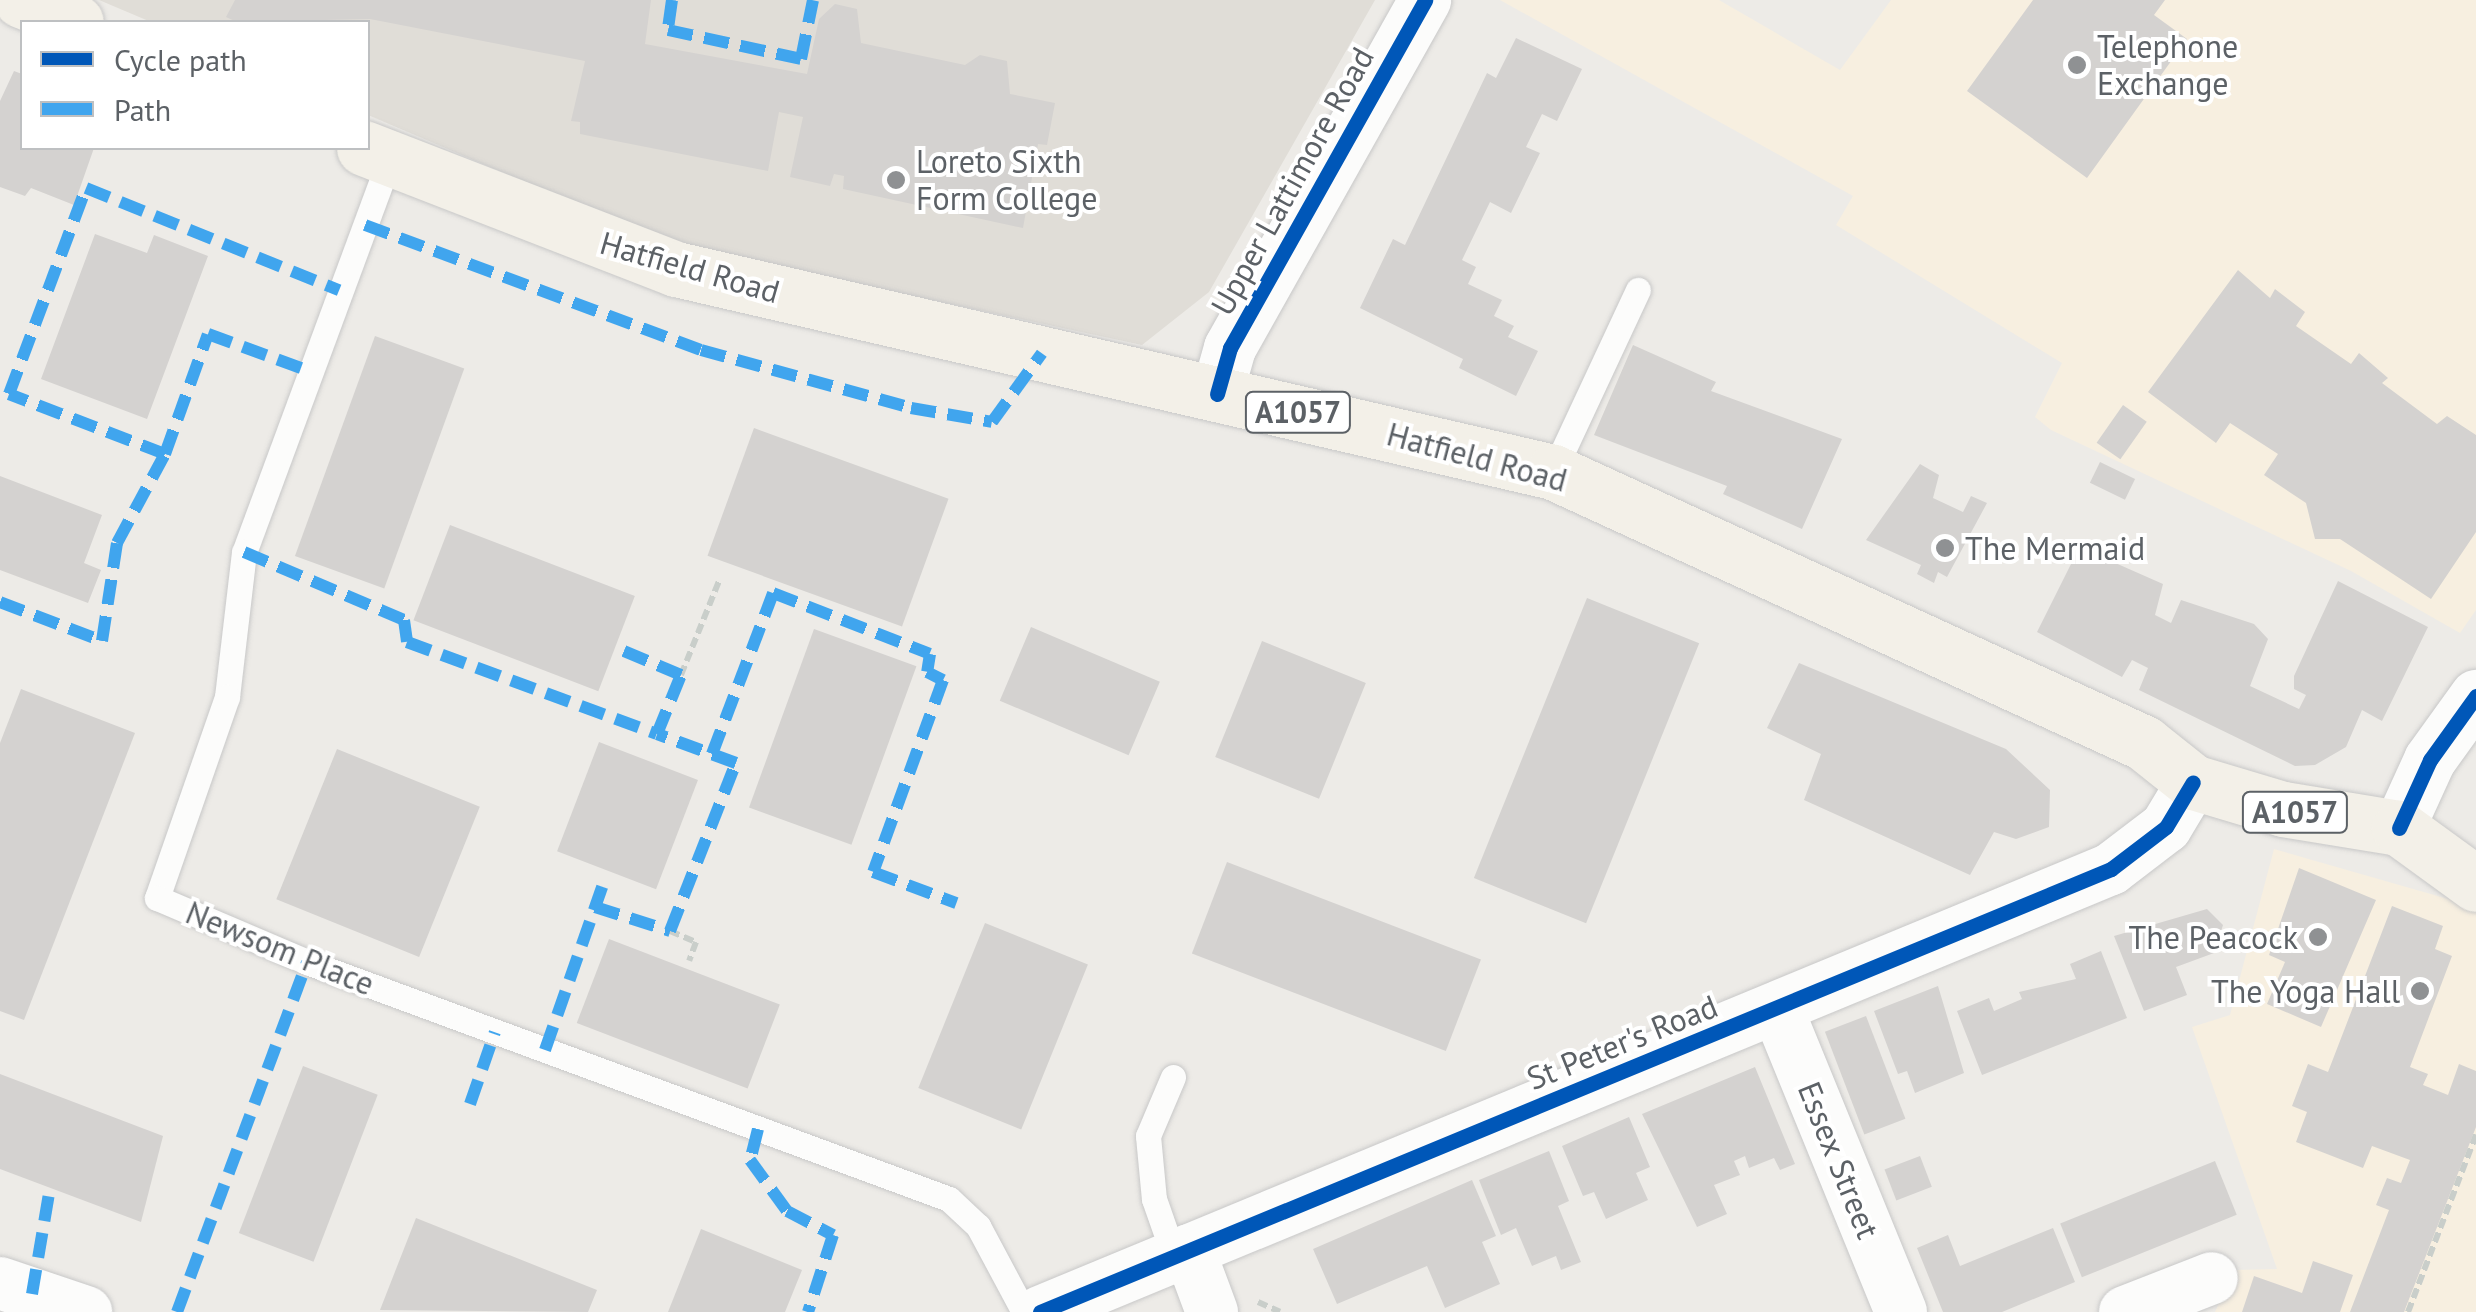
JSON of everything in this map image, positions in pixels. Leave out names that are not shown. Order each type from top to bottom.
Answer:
[{"type":"main road","points":[[21,0],[71,20]]},
{"type":"main road","name":"Hatfield Road","points":[[377,153],[676,269],[1552,472],[2144,742],[2193,782],[2283,809],[2399,828],[2476,884]]},
{"type":"street","name":"Upper Lattimore Road","points":[[1217,394],[1230,348],[1425,0]]},
{"type":"street","points":[[2399,828],[2430,760],[2476,696]]},
{"type":"street","name":"St Peter's Road","points":[[1040,1312],[2111,869],[2166,827],[2193,782]]},
{"type":"street","name":"Essex Street","points":[[1777,1008],[1901,1312]]},
{"type":"street","points":[[1181,1253],[1212,1312]]},
{"type":"street","points":[[2124,1312],[2212,1278]]},
{"type":"street","points":[[0,1283],[86,1312]]},
{"type":"lane","name":"Newsom Place","points":[[377,153],[244,552],[227,697],[157,898],[291,956],[949,1198],[978,1226],[1024,1312]]},
{"type":"lane","points":[[1552,472],[1638,290]]},
{"type":"lane","points":[[1173,1077],[1148,1136],[1154,1199],[1181,1253]]},
{"type":"path","points":[[681,674],[719,582]]},
{"type":"path","points":[[670,932],[696,942],[689,961]]},
{"type":"path","points":[[2408,1312],[2476,1135]]},
{"type":"shaded area","name":"Loreto Sixth Form College","points":[[99,0],[1375,0],[1209,292],[1142,345],[671,244],[370,116],[370,20],[146,20]]},
{"type":"shaded area","points":[[1500,0],[1719,0],[1840,70],[1891,0],[2476,0],[2476,610],[2460,633],[2351,571],[2051,430],[2035,417],[2062,363],[1836,225],[1853,196]]},
{"type":"shaded area","points":[[2274,849],[2476,907],[2476,1312],[2215,1312],[2234,1270],[2277,1269],[2192,1027],[2230,1015]]},
{"type":"building","points":[[235,0],[651,0],[645,44],[807,74],[819,19],[835,4],[857,9],[861,43],[965,65],[980,55],[1007,61],[1010,94],[1055,103],[1047,145],[1038,144],[1023,228],[843,189],[844,176],[834,174],[830,186],[790,177],[803,117],[779,112],[768,171],[580,134],[580,122],[571,121],[585,61],[370,19],[226,17]]},
{"type":"building","name":"Telephone Exchange","points":[[2033,0],[2165,0],[2154,15],[2187,39],[2087,178],[1967,91]]},
{"type":"building","points":[[1516,38],[1582,69],[1557,121],[1542,114],[1526,147],[1540,153],[1511,213],[1490,202],[1462,260],[1476,267],[1468,284],[1502,300],[1494,316],[1514,326],[1508,337],[1538,351],[1516,396],[1459,368],[1463,359],[1360,308],[1393,239],[1405,245],[1487,73],[1496,78]]},
{"type":"building","points":[[14,71],[20,73],[20,150],[93,150],[74,205],[31,188],[25,196],[0,187],[0,101]]},
{"type":"building","points":[[95,234],[147,253],[154,235],[208,256],[147,419],[41,379]]},
{"type":"building","points":[[2238,270],[2270,298],[2275,289],[2305,312],[2296,326],[2351,364],[2359,353],[2388,378],[2382,383],[2437,424],[2447,416],[2476,435],[2476,532],[2431,599],[2340,539],[2315,539],[2306,503],[2264,475],[2278,454],[2230,423],[2216,443],[2148,392]]},
{"type":"building","points":[[375,336],[464,368],[384,588],[295,556]]},
{"type":"building","points":[[1633,345],[1716,382],[1711,391],[1842,439],[1802,529],[1723,494],[1727,486],[1594,435]]},
{"type":"building","points":[[2123,405],[2147,422],[2120,459],[2097,443]]},
{"type":"building","points":[[754,428],[949,499],[902,627],[707,556]]},
{"type":"building","points":[[2100,462],[2135,479],[2125,500],[2090,483]]},
{"type":"building","points":[[1920,464],[1939,475],[1933,498],[1963,512],[1971,496],[1987,503],[1947,577],[1938,572],[1934,583],[1917,574],[1921,565],[1866,540]]},
{"type":"building","points":[[0,476],[102,515],[84,563],[101,570],[88,603],[0,570]]},
{"type":"building","points":[[450,525],[635,596],[598,691],[413,620]]},
{"type":"building","points":[[2079,548],[2099,548],[2104,558],[2163,584],[2155,615],[2171,623],[2181,600],[2254,624],[2268,639],[2250,686],[2299,709],[2306,695],[2294,689],[2294,676],[2338,581],[2428,627],[2382,721],[2362,710],[2346,747],[2315,765],[2295,766],[2139,690],[2148,668],[2132,660],[2122,677],[2037,632]]},
{"type":"building","points":[[1587,598],[1699,643],[1586,923],[1474,878]]},
{"type":"building","points":[[1031,627],[1160,682],[1129,755],[1000,701]]},
{"type":"building","points":[[814,629],[916,666],[851,845],[749,808]]},
{"type":"building","points":[[1262,641],[1366,683],[1319,799],[1215,757]]},
{"type":"building","points":[[1799,663],[2006,749],[2050,790],[2049,827],[2016,839],[1994,832],[1970,875],[1804,800],[1821,754],[1767,728]]},
{"type":"building","points":[[21,689],[135,733],[24,1020],[0,1011],[0,743]]},
{"type":"building","points":[[599,742],[698,780],[656,889],[557,851]]},
{"type":"building","points":[[337,749],[480,807],[419,957],[276,899]]},
{"type":"building","points":[[1227,862],[1481,959],[1446,1051],[1192,953]]},
{"type":"building","name":"The Peacock","points":[[2299,868],[2376,900],[2321,1027],[2267,1004],[2285,962],[2269,955]]},
{"type":"building","points":[[2392,906],[2443,926],[2435,949],[2452,956],[2410,1067],[2428,1074],[2423,1085],[2448,1095],[2459,1064],[2476,1071],[2476,1127],[2404,1312],[2350,1312],[2389,1210],[2376,1205],[2387,1178],[2401,1183],[2410,1160],[2372,1146],[2363,1168],[2296,1142],[2307,1112],[2292,1106],[2308,1064],[2328,1072]]},
{"type":"building","points":[[2207,909],[2223,925],[2214,953],[2176,967],[2187,995],[2144,1011],[2114,936]]},
{"type":"building","points":[[985,923],[1088,965],[1021,1130],[918,1088]]},
{"type":"building","points":[[609,939],[780,1005],[748,1089],[577,1023]]},
{"type":"building","points":[[2101,951],[2127,1018],[1982,1075],[1957,1011],[1989,998],[1994,1011],[2022,999],[2019,992],[2076,979],[2070,964]]},
{"type":"building","points":[[1938,986],[1964,1073],[1915,1093],[1907,1071],[1898,1074],[1874,1011]]},
{"type":"building","points":[[1866,1016],[1905,1119],[1864,1134],[1825,1032]]},
{"type":"building","points":[[303,1066],[378,1095],[314,1262],[239,1233]]},
{"type":"building","points":[[1755,1067],[1795,1164],[1780,1170],[1774,1158],[1749,1168],[1745,1156],[1734,1161],[1740,1175],[1714,1185],[1727,1214],[1697,1227],[1642,1114]]},
{"type":"building","points":[[0,1074],[163,1136],[141,1222],[0,1169]]},
{"type":"building","points":[[1629,1117],[1650,1167],[1636,1173],[1648,1200],[1606,1219],[1594,1192],[1583,1196],[1562,1146]]},
{"type":"building","points":[[1549,1151],[1569,1201],[1558,1206],[1581,1262],[1561,1270],[1556,1256],[1532,1266],[1516,1228],[1501,1235],[1479,1180]]},
{"type":"building","points":[[1920,1156],[1932,1187],[1896,1200],[1885,1170]]},
{"type":"building","points":[[2215,1161],[2237,1215],[2082,1277],[2060,1224]]},
{"type":"building","points":[[1472,1180],[1496,1236],[1482,1242],[1500,1284],[1445,1308],[1427,1266],[1337,1304],[1313,1249]]},
{"type":"building","points":[[416,1218],[597,1290],[588,1312],[380,1310]]},
{"type":"building","points":[[2053,1228],[2075,1282],[2002,1312],[1943,1312],[1917,1248],[1948,1235],[1960,1266]]},
{"type":"building","points":[[701,1229],[802,1270],[785,1312],[668,1312]]},
{"type":"building","points":[[2313,1261],[2353,1275],[2340,1312],[2242,1312],[2254,1276],[2302,1293]]},
{"type":"marked path","points":[[672,0],[668,30],[801,59],[813,0]]},
{"type":"marked path","points":[[165,454],[9,394],[86,188],[339,290]]},
{"type":"marked path","points":[[365,225],[701,350],[911,408],[992,422],[1042,353]]},
{"type":"marked path","points":[[0,602],[102,641],[117,543],[165,454],[208,334],[309,371]]},
{"type":"marked path","points":[[244,552],[404,620],[407,642],[657,734]]},
{"type":"marked path","points":[[712,754],[773,593],[930,654],[927,672],[943,680],[873,872],[956,903]]},
{"type":"marked path","points":[[595,907],[670,931],[736,763],[657,734],[681,675],[624,651]]},
{"type":"marked path","points":[[545,1050],[605,879]]},
{"type":"marked path","points":[[177,1312],[307,962]]},
{"type":"marked path","points":[[470,1104],[495,1032]]},
{"type":"marked path","points":[[758,1129],[750,1160],[787,1211],[833,1235],[808,1312]]},
{"type":"marked path","points":[[32,1294],[50,1188]]},
{"type":"cycle path","points":[[1217,394],[1230,348],[1425,0]]},
{"type":"cycle path","points":[[2399,828],[2430,760],[2476,696]]},
{"type":"cycle path","points":[[1040,1312],[2111,869],[2166,827],[2193,782]]},
{"type":"place","name":"Telephone Exchange","points":[[2077,65]]},
{"type":"place","name":"Loreto Sixth Form College","points":[[896,180]]},
{"type":"place","name":"The Mermaid","points":[[1945,548]]},
{"type":"place","name":"The Peacock","points":[[2318,937]]},
{"type":"place","name":"The Yoga Hall","points":[[2420,991]]}]
